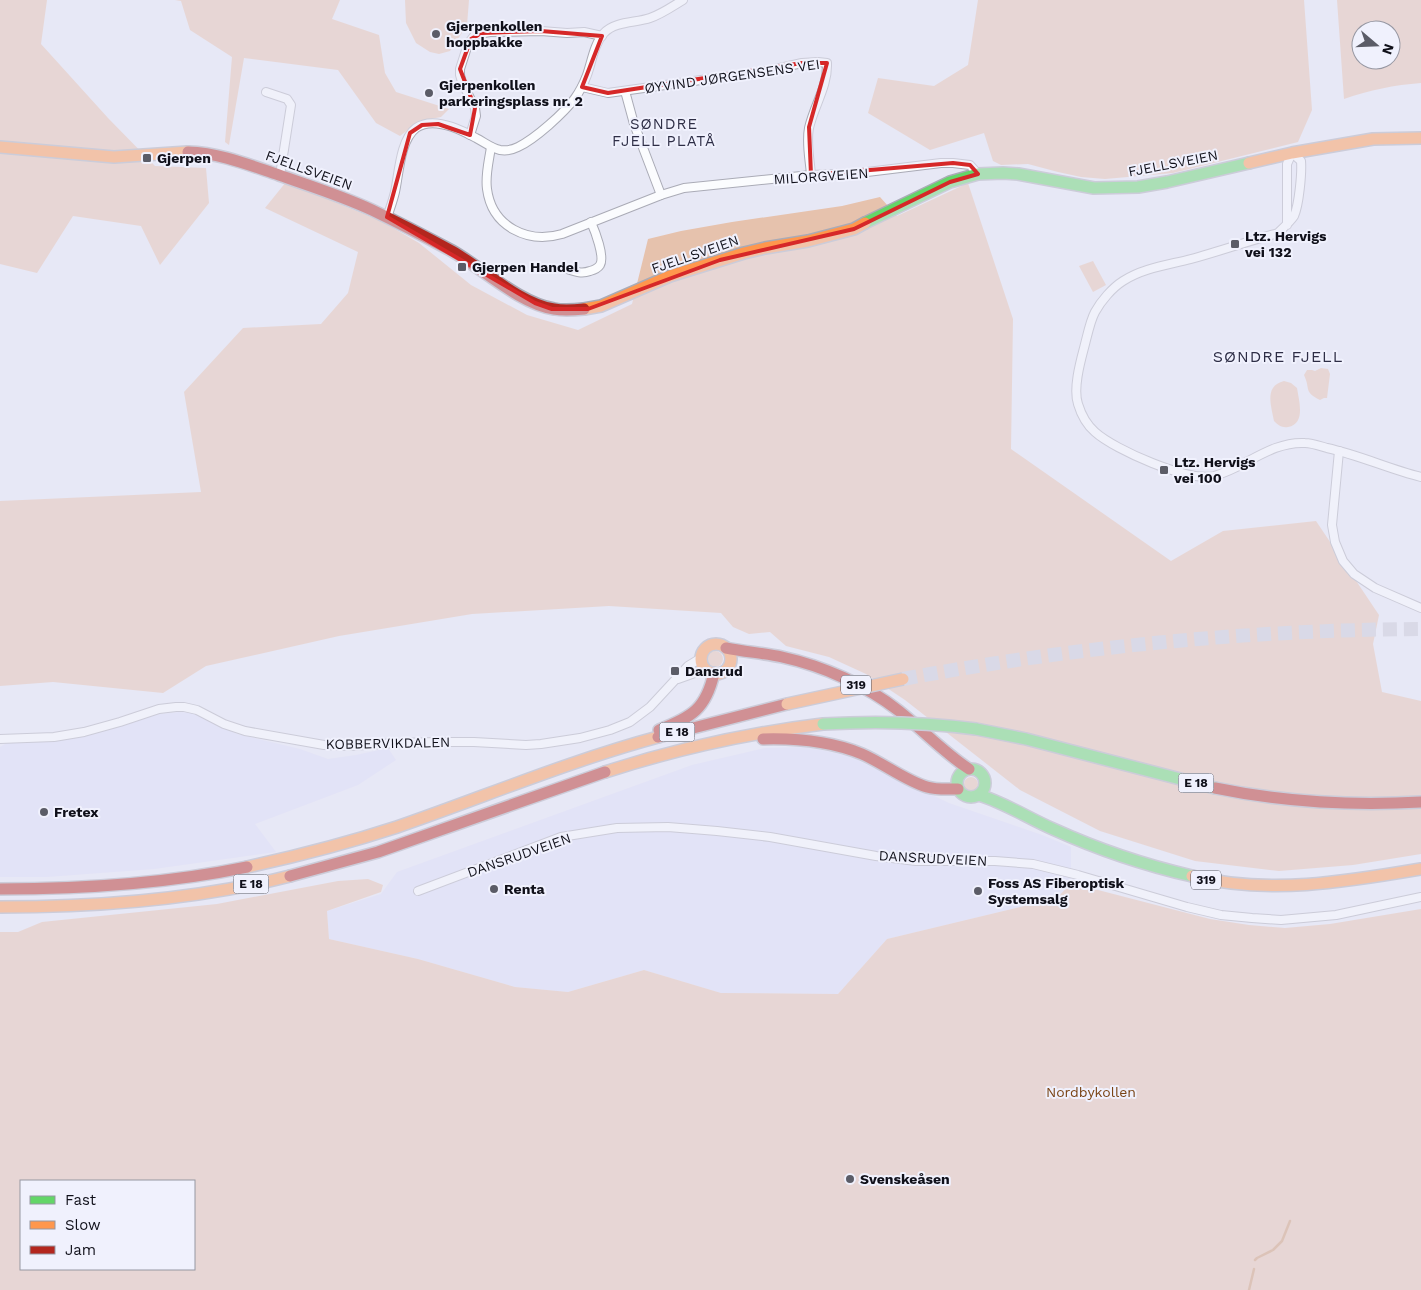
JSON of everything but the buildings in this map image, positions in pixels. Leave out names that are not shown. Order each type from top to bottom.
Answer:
[{"type":"main road","name":"FJELLSVEIEN","points":[[0,147],[114,157],[189,152],[233,158],[344,198],[387,217],[457,254],[515,294],[534,303],[552,309],[579,310],[601,306],[670,276],[728,257],[816,239],[854,229],[950,182],[978,174],[1018,174],[1094,188],[1138,187],[1292,153],[1373,139],[1421,138]]},
{"type":"main road","name":"319","points":[[701,658],[704,650],[710,645],[719,644],[726,648],[796,660],[852,683],[896,709],[926,734],[964,772],[976,770],[982,773],[985,779],[982,791],[974,797],[967,797],[958,789]]},
{"type":"main road","points":[[726,648],[730,655],[730,663]]},
{"type":"main road","points":[[701,658],[702,663],[710,671],[724,671],[730,663],[752,653]]},
{"type":"main road","name":"E 18","points":[[568,764],[617,742],[658,730],[689,716],[707,698],[712,683],[710,671]]},
{"type":"main road","name":"E 18","points":[[0,889],[85,888],[138,883],[263,864],[371,835],[568,764],[668,734],[787,704],[903,679]]},
{"type":"main road","name":"E 18","points":[[0,907],[84,905],[148,900],[183,896],[269,880],[376,852],[578,781],[671,752],[752,733],[822,724],[890,721],[951,725],[1045,744],[1154,773],[1248,795],[1348,804],[1421,802]]},
{"type":"main road","name":"E 18","points":[[671,752],[778,738],[818,741],[857,752],[927,787],[958,789]]},
{"type":"main road","points":[[958,789],[957,782],[964,772]]},
{"type":"main road","name":"319","points":[[982,791],[1061,833],[1167,870],[1214,881],[1265,886],[1300,886],[1356,880],[1421,869]]},
{"type":"street","points":[[387,217],[395,193],[403,148],[410,133],[422,125],[438,124],[458,129],[498,150],[517,148],[535,136],[571,104],[582,86],[602,36],[609,29],[620,24],[650,18],[684,0]]},
{"type":"street","points":[[470,135],[476,116],[475,108],[460,76],[460,69],[463,57],[474,36],[490,32],[541,31],[584,32],[602,36]]},
{"type":"street","name":"ØYVIND JØRGENSENS VEI","points":[[582,86],[608,94],[757,73],[802,64],[827,63],[828,71],[809,127],[808,142],[811,175]]},
{"type":"street","points":[[625,91],[634,124],[661,195]]},
{"type":"street","points":[[266,92],[289,100],[291,105],[280,175]]},
{"type":"street","name":"MILORGVEIEN","points":[[491,147],[486,181],[488,195],[498,217],[504,223],[525,235],[540,238],[554,237],[661,195],[684,188],[953,163],[970,165],[978,174]]},
{"type":"street","points":[[1286,225],[1287,164],[1292,153],[1301,161],[1302,171],[1294,215],[1286,225],[1278,233],[1146,270],[1123,281],[1109,293],[1094,312],[1079,373],[1076,395],[1084,418],[1092,429],[1103,438],[1122,449],[1148,461],[1191,476],[1213,476],[1287,444],[1306,443],[1339,450],[1421,477]]},
{"type":"street","points":[[567,269],[584,273],[596,269],[601,264],[602,259],[592,222]]},
{"type":"street","points":[[1339,450],[1332,525],[1335,542],[1343,561],[1354,574],[1374,588],[1421,608]]},
{"type":"street","name":"KOBBERVIKDALEN","points":[[0,739],[54,737],[84,732],[159,709],[176,706],[197,710],[224,724],[245,731],[324,745],[350,746],[447,742],[541,744],[580,738],[610,730],[630,722],[650,707],[688,666],[701,658]]},
{"type":"street","name":"KOBBERVIKDALEN","points":[[676,680],[710,671]]},
{"type":"street","name":"DANSRUDVEIEN","points":[[418,891],[561,837],[617,828],[668,827],[770,837],[876,856],[916,861],[995,861],[1033,864],[1078,874],[1187,908],[1220,915],[1252,918],[1281,920],[1336,915],[1421,897]]},
{"type":"highlighted area","points":[[541,31],[602,36],[582,87],[608,93],[802,63],[827,63],[809,127],[811,175],[953,163],[970,165],[978,174],[950,182],[854,229],[720,260],[588,309],[552,309],[535,303],[387,217],[410,133],[422,125],[438,124],[470,135],[475,108],[460,69],[471,39],[482,33]]},
{"type":"shaded area","points":[[179,712],[195,713],[237,734],[300,749],[328,759],[388,748],[396,760],[358,785],[255,824],[276,852],[154,869],[47,877],[0,877],[0,747],[7,743],[49,741],[104,730],[153,715]]},
{"type":"shaded area","points":[[808,747],[849,756],[949,803],[1071,847],[1071,883],[1057,898],[887,939],[838,994],[721,993],[644,970],[568,992],[515,987],[418,959],[329,939],[327,911],[381,894],[397,872],[692,765],[765,748]]},
{"type":"green space","points":[[0,0],[47,0],[41,44],[108,118],[155,166],[206,168],[209,203],[160,265],[141,226],[73,216],[37,273],[0,264]]},
{"type":"green space","points":[[175,0],[340,0],[332,19],[379,35],[385,73],[396,92],[449,109],[441,117],[419,121],[400,136],[376,123],[338,70],[244,58],[229,145],[225,142],[232,57],[190,30],[181,1]]},
{"type":"green space","name":"Gjerpenkollen hoppbakke","points":[[405,0],[469,0],[467,25],[450,51],[439,54],[430,52],[416,43],[406,23]]},
{"type":"green space","points":[[978,0],[1304,0],[1312,110],[1298,142],[1173,173],[1105,179],[1081,177],[1028,164],[1001,165],[993,161],[984,133],[930,150],[868,113],[878,78],[934,86],[968,65]]},
{"type":"green space","points":[[1337,0],[1421,0],[1421,83],[1382,88],[1344,99]]},
{"type":"green space","points":[[286,182],[381,221],[419,243],[471,285],[527,315],[578,330],[632,304],[648,239],[732,222],[842,206],[880,197],[897,216],[968,183],[1013,319],[1011,449],[1171,561],[1223,531],[1316,521],[1379,615],[1373,644],[1382,692],[1421,701],[1421,854],[1353,865],[1279,871],[1195,861],[1100,831],[1020,790],[905,700],[866,674],[829,657],[786,646],[770,632],[749,634],[733,627],[721,613],[609,606],[472,614],[339,636],[206,666],[163,693],[53,682],[0,686],[0,501],[201,492],[184,392],[243,328],[321,324],[348,293],[358,252],[265,208]]},
{"type":"green space","points":[[1093,261],[1106,285],[1093,292],[1079,266]]},
{"type":"green space","points":[[1321,368],[1328,369],[1330,374],[1327,398],[1320,400],[1309,392],[1304,375],[1307,370],[1315,371]]},
{"type":"green space","points":[[1284,381],[1291,383],[1297,388],[1300,405],[1297,421],[1294,425],[1288,427],[1280,426],[1274,421],[1270,397],[1274,387]]},
{"type":"green space","points":[[715,651],[723,659],[715,667],[707,659]]},
{"type":"green space","points":[[968,777],[974,777],[978,784],[974,791],[968,791],[964,787],[964,781]]},
{"type":"green space","name":"Nordbykollen","points":[[368,879],[383,885],[381,892],[327,911],[329,939],[418,959],[515,987],[568,992],[644,970],[721,993],[838,994],[887,939],[1057,898],[1071,883],[1210,919],[1285,928],[1330,924],[1421,909],[1421,1290],[0,1290],[0,932],[18,932],[42,922],[217,904],[338,881]]},
{"type":"waterway","points":[[1255,1260],[1273,1250],[1282,1241],[1290,1221]]},
{"type":"waterway","points":[[1249,1290],[1254,1269]]},
{"type":"tunnel","points":[[903,679],[1032,658],[1161,642],[1291,633],[1421,629]]},
{"type":"traffic: fast","points":[[865,223],[950,182],[978,174],[1018,174],[1094,188],[1138,187],[1249,163]]},
{"type":"traffic: fast","points":[[823,724],[900,723],[976,729]]},
{"type":"traffic: fast","points":[[976,729],[1026,739],[1215,788]]},
{"type":"traffic: fast","points":[[971,769],[981,773],[985,783],[981,793],[971,797],[961,793],[957,783],[961,773],[971,769]]},
{"type":"traffic: fast","points":[[979,795],[1104,850],[1139,862],[1192,876]]},
{"type":"traffic: slow","points":[[1249,163],[1292,153],[1373,139],[1421,138]]},
{"type":"traffic: slow","points":[[0,147],[114,157],[188,152]]},
{"type":"traffic: slow","points":[[584,309],[601,306],[670,276],[744,253],[808,241],[854,229],[865,223]]},
{"type":"traffic: slow","points":[[716,644],[726,649],[731,659],[726,669],[716,674],[706,669],[701,659],[706,649],[716,644]]},
{"type":"traffic: slow","points":[[787,704],[903,679]]},
{"type":"traffic: slow","points":[[605,772],[713,743],[823,724]]},
{"type":"traffic: slow","points":[[247,867],[323,849],[379,833],[559,768],[658,737]]},
{"type":"traffic: slow","points":[[1192,876],[1221,882],[1278,886],[1335,882],[1421,869]]},
{"type":"traffic: slow","points":[[0,907],[110,904],[219,891],[290,876]]},
{"type":"traffic: jam","points":[[188,152],[234,160],[349,200],[452,251],[528,300],[541,306],[558,310],[584,309]]},
{"type":"traffic: jam","points":[[726,648],[797,661],[828,671],[858,685],[899,711],[969,769]]},
{"type":"traffic: jam","points":[[659,730],[680,721],[696,710],[707,695],[714,673]]},
{"type":"traffic: jam","points":[[658,737],[787,704]]},
{"type":"traffic: jam","points":[[763,739],[801,740],[838,746],[862,754],[927,787],[958,789]]},
{"type":"traffic: jam","points":[[290,876],[378,852],[605,772]]},
{"type":"traffic: jam","points":[[1215,788],[1266,797],[1317,802],[1421,802]]},
{"type":"traffic: jam","points":[[0,889],[124,884],[185,878],[247,867]]},
{"type":"place","name":"Gjerpenkollen hoppbakke","points":[[436,34]]},
{"type":"place","name":"Gjerpenkollen parkeringsplass nr. 2","points":[[429,93]]},
{"type":"place","name":"Gjerpen","points":[[147,158]]},
{"type":"place","name":"Ltz. Hervigs vei 132","points":[[1235,244]]},
{"type":"place","name":"Gjerpen Handel","points":[[462,267]]},
{"type":"place","name":"Ltz. Hervigs vei 100","points":[[1164,470]]},
{"type":"place","name":"Dansrud","points":[[675,671]]},
{"type":"place","name":"Fretex","points":[[44,812]]},
{"type":"place","name":"Renta","points":[[494,889]]},
{"type":"place","name":"Foss AS Fiberoptisk Systemsalg","points":[[978,891]]},
{"type":"place","name":"Svenskeåsen","points":[[850,1179]]},
{"type":"district","name":"SØNDRE FJELL PLATÅ","points":[[664,132]]},
{"type":"district","name":"SØNDRE FJELL","points":[[1278,356]]}]
